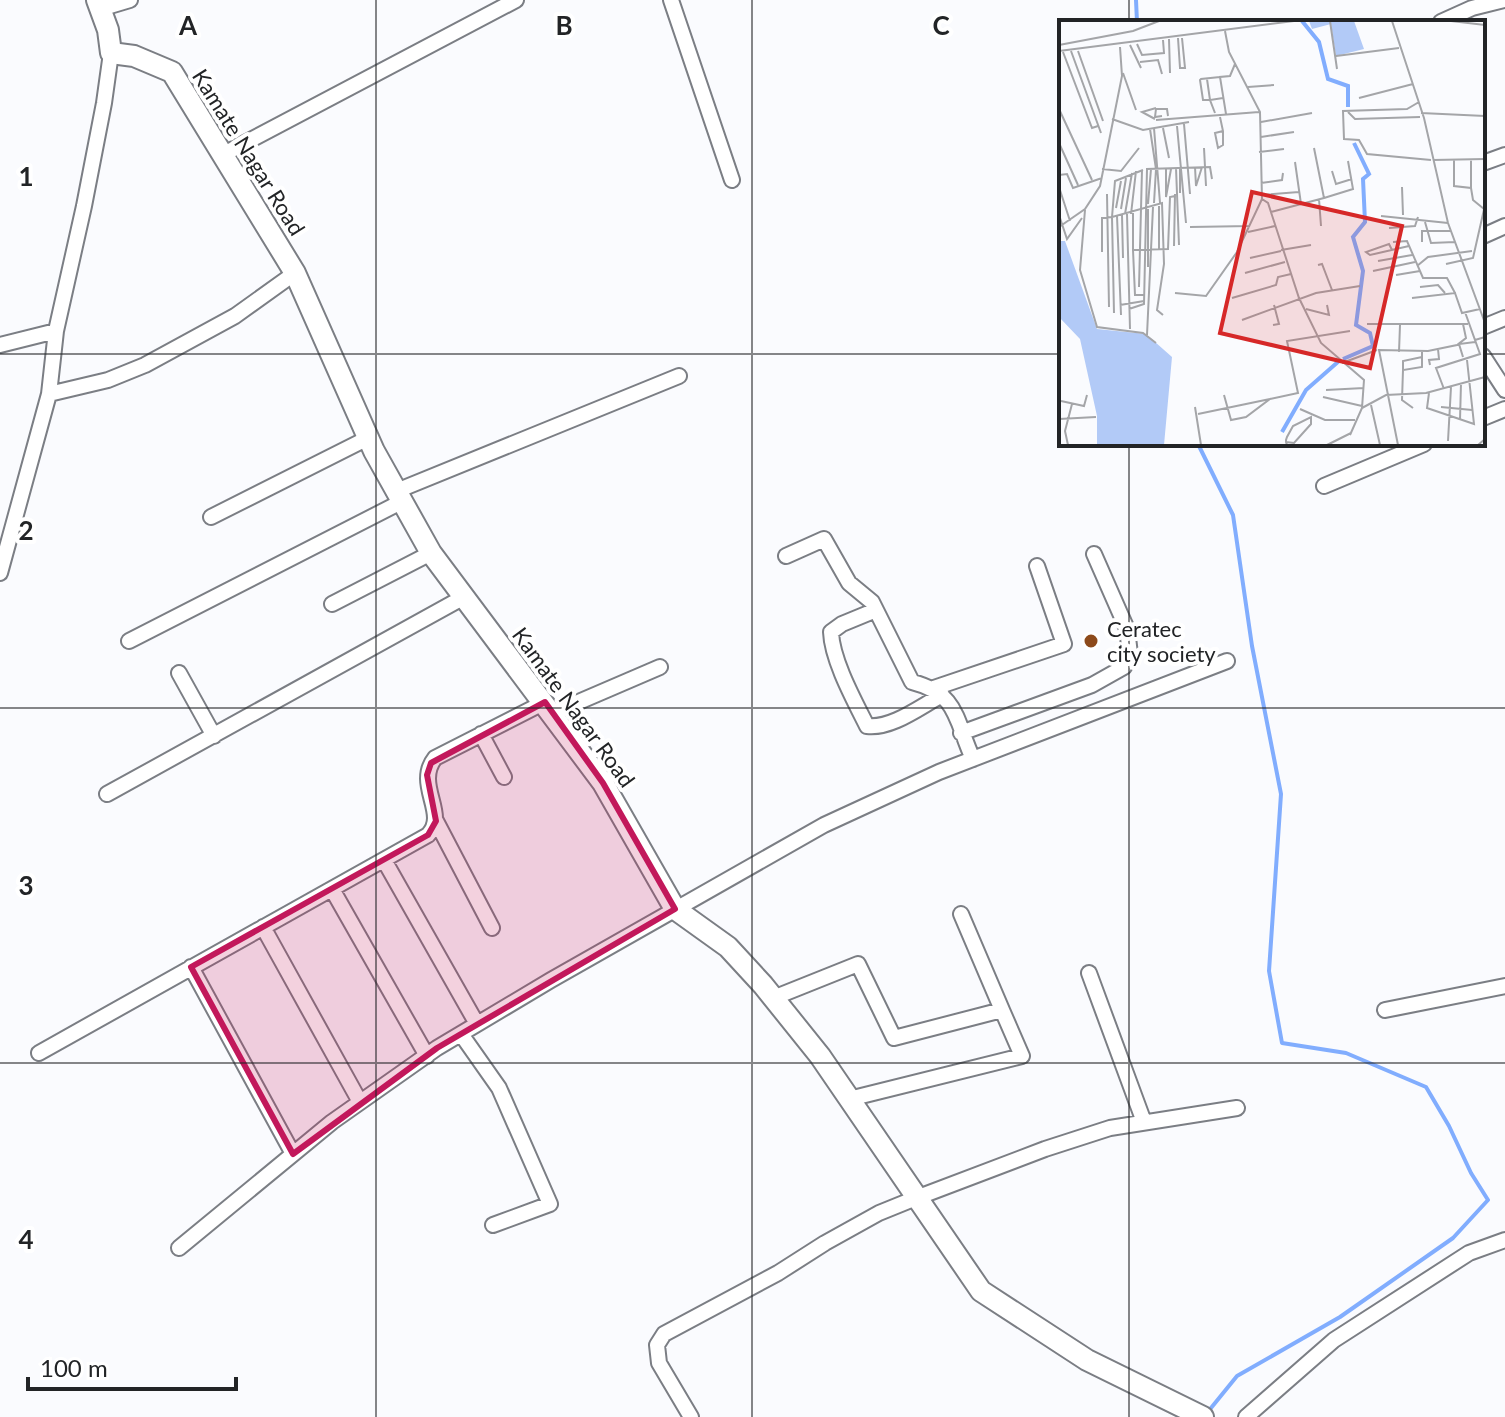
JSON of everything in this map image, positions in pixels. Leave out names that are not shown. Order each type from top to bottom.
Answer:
[{"type":"street","points":[[0,573],[49,394],[56,331],[87,191],[111,53],[108,30],[99,4],[130,0]]},
{"type":"street","points":[[224,154],[487,7],[516,0]]},
{"type":"street","points":[[671,0],[732,180]]},
{"type":"street","points":[[1445,20],[1472,8],[1504,0]]},
{"type":"street","name":"Kamate Nagar Road","points":[[111,53],[134,56],[172,72],[295,273],[368,438],[431,553],[603,783],[675,909],[728,947],[820,1056],[981,1291],[1087,1360],[1203,1417]]},
{"type":"street","points":[[1485,162],[1505,155]]},
{"type":"street","points":[[1485,235],[1505,226]]},
{"type":"street","points":[[49,394],[108,380],[145,365],[235,316],[295,273]]},
{"type":"street","points":[[1485,326],[1505,318]]},
{"type":"street","points":[[0,345],[56,331]]},
{"type":"street","points":[[1485,359],[1505,390]]},
{"type":"street","points":[[129,641],[398,497],[679,376]]},
{"type":"street","points":[[1485,417],[1505,409]]},
{"type":"street","points":[[211,517],[368,438]]},
{"type":"street","points":[[1324,486],[1419,446]]},
{"type":"street","points":[[786,556],[824,539],[849,583],[872,602],[912,682],[938,691],[949,700],[973,759]]},
{"type":"street","points":[[332,604],[431,553]]},
{"type":"street","points":[[961,733],[1092,685],[1124,667],[1130,654],[1127,629],[1094,554]]},
{"type":"street","points":[[876,610],[831,632],[840,665],[867,726],[877,727],[896,719],[938,691],[1064,644],[1037,566]]},
{"type":"street","points":[[107,794],[464,597]]},
{"type":"street","points":[[179,1248],[360,1102],[427,1056],[477,1024],[824,825],[973,759],[1227,661]]},
{"type":"street","points":[[492,928],[436,821],[427,775],[431,763],[481,734],[660,667]]},
{"type":"street","points":[[179,673],[214,736]]},
{"type":"street","points":[[481,734],[504,777]]},
{"type":"street","points":[[39,1053],[428,835],[434,830],[436,821]]},
{"type":"street","points":[[384,860],[477,1024]]},
{"type":"street","points":[[332,889],[427,1056]]},
{"type":"street","points":[[849,1099],[1022,1056],[961,914]]},
{"type":"street","points":[[263,927],[360,1102]]},
{"type":"street","points":[[773,998],[858,964],[894,1038],[1002,1010]]},
{"type":"street","points":[[191,967],[293,1154]]},
{"type":"street","points":[[1089,973],[1144,1122]]},
{"type":"street","points":[[1385,1010],[1505,986]]},
{"type":"street","points":[[461,1034],[499,1088],[550,1204],[493,1225]]},
{"type":"street","points":[[691,1417],[659,1363],[657,1345],[664,1334],[778,1273],[879,1213],[916,1198],[1110,1128],[1237,1108]]},
{"type":"street","points":[[1246,1417],[1334,1340],[1469,1253],[1505,1240]]},
{"type":"highlighted area","points":[[545,702],[603,783],[675,909],[437,1048],[293,1154],[191,967],[428,835],[436,821],[427,775],[431,763]]},
{"type":"waterway","points":[[1136,0],[1137,20]]},
{"type":"waterway","points":[[1199,446],[1233,515],[1252,646],[1281,794],[1269,971],[1282,1043],[1346,1053],[1426,1087],[1488,1200],[1453,1238],[1340,1317],[1237,1376],[1211,1408]]},
{"type":"place","name":"Ceratec city society","points":[[1091,641]]}]
